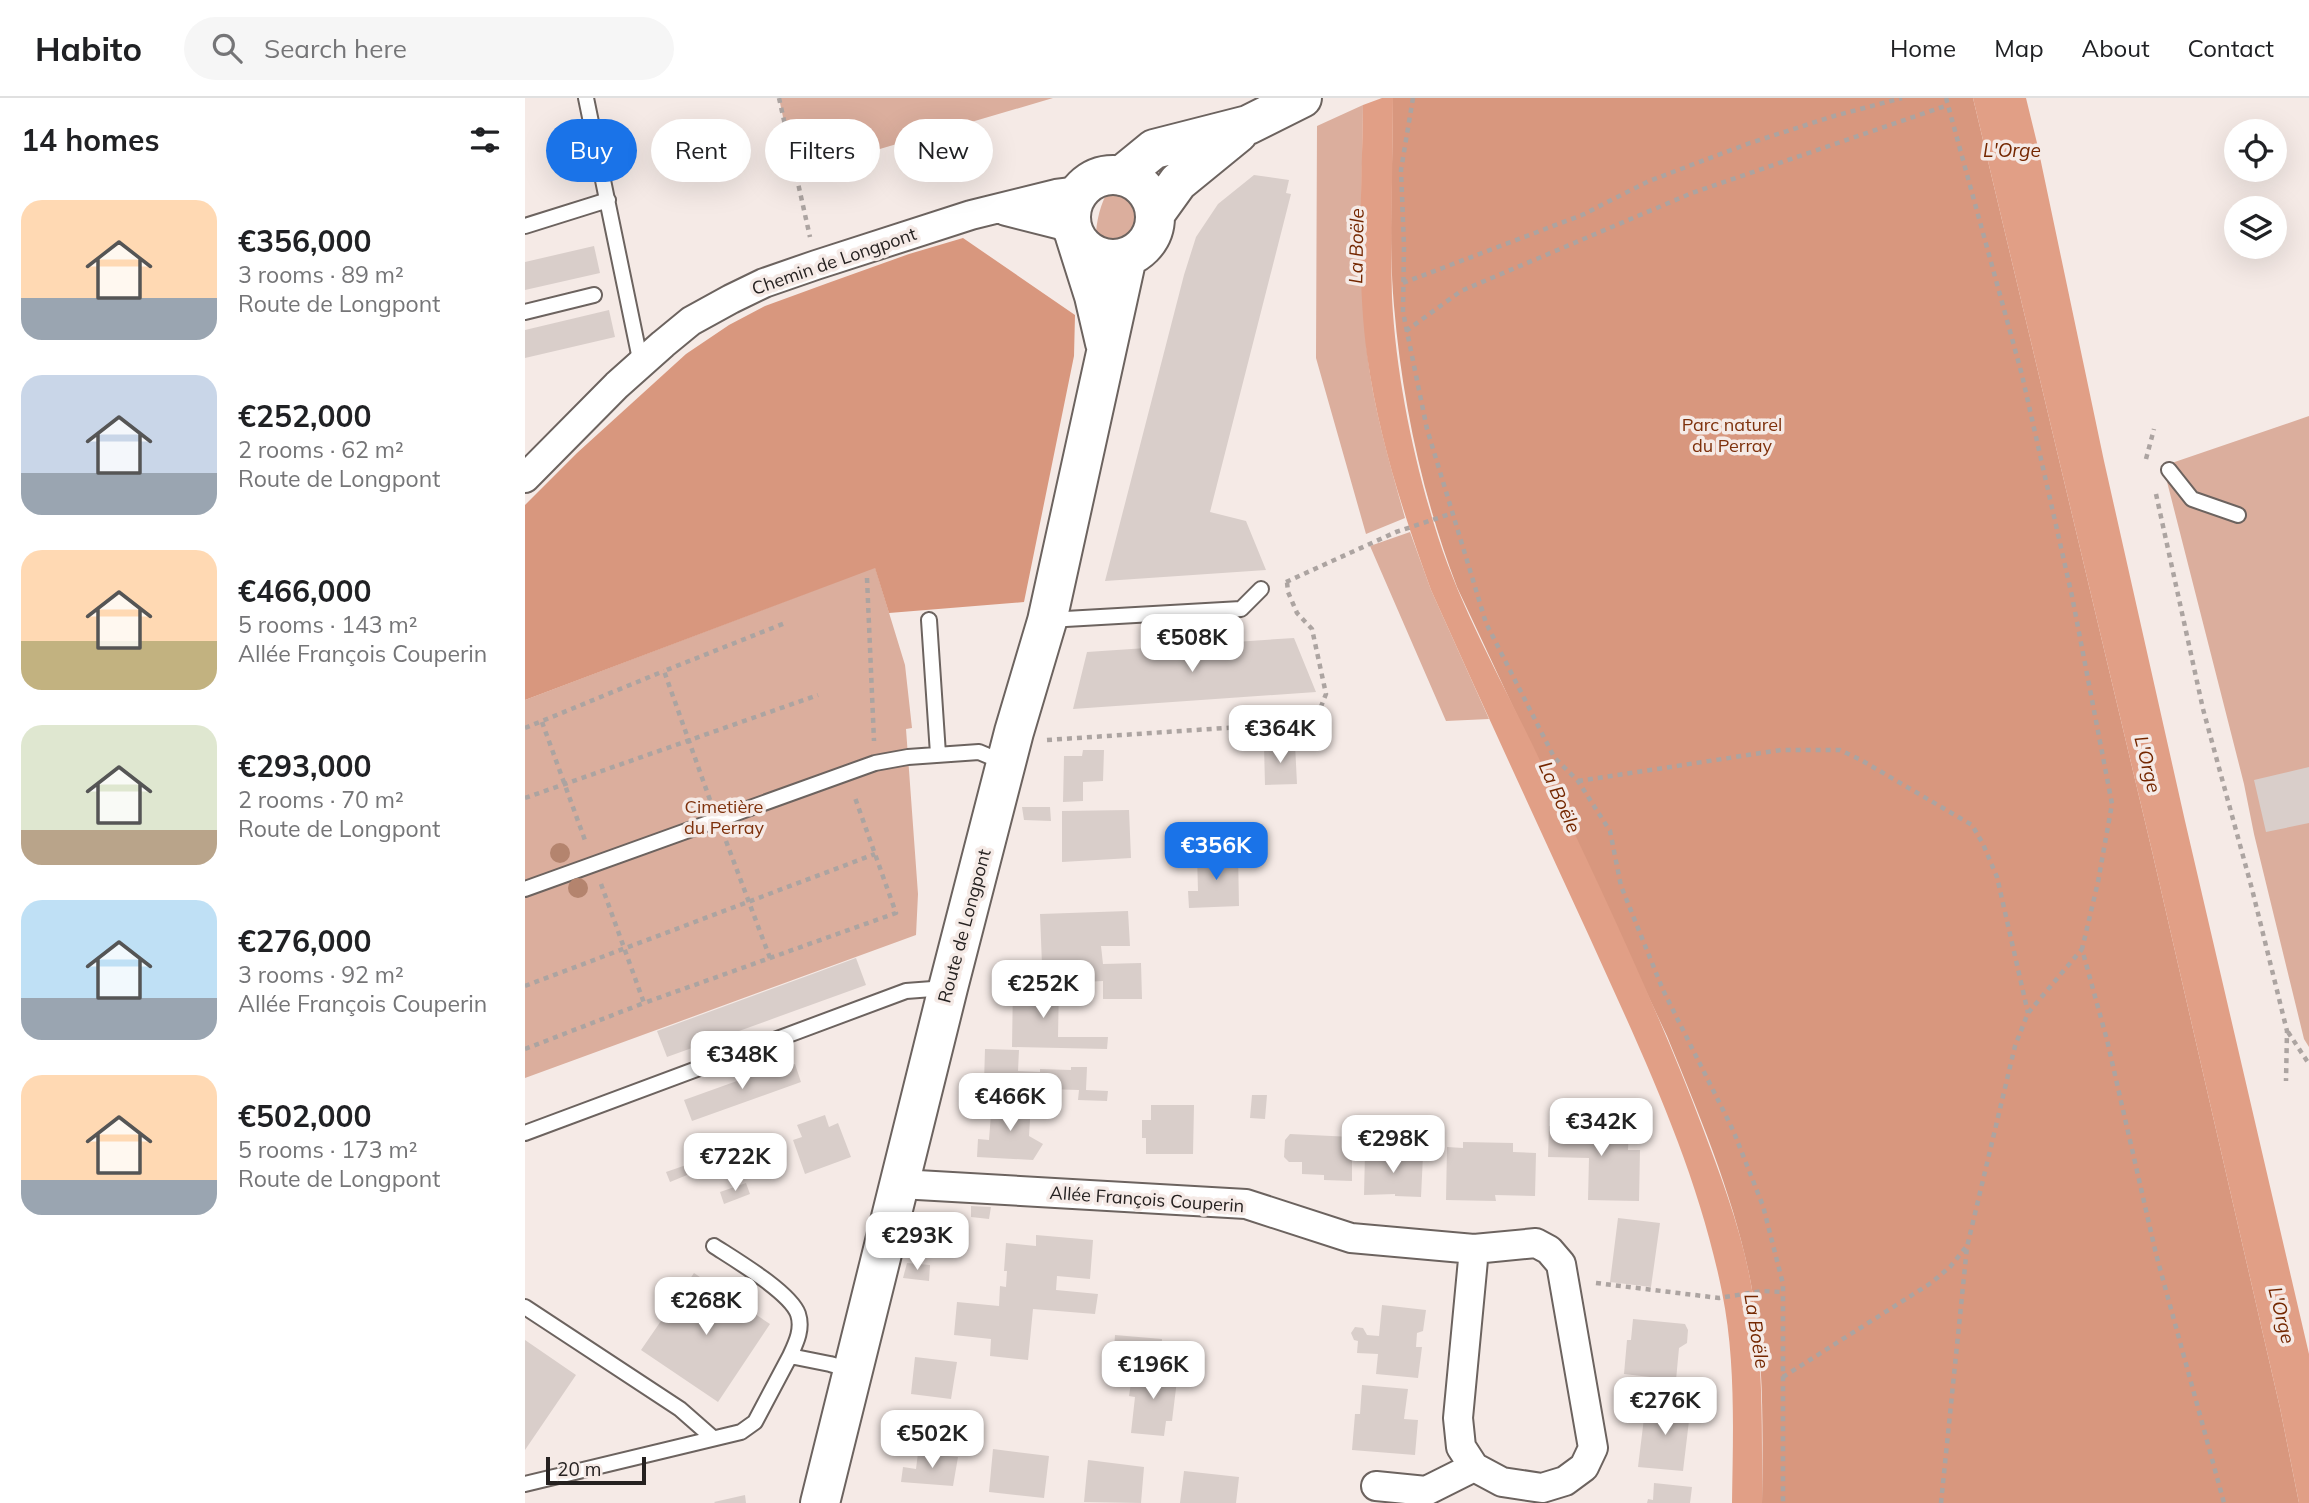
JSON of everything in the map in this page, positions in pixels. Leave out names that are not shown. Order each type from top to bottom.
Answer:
[{"type":"main road","points":[[1121,176],[1154,149],[1248,125],[1302,98]]},
{"type":"main road","points":[[1155,214],[1178,182],[1248,125]]},
{"type":"main road","points":[[1121,176],[1145,189],[1155,214],[1154,228],[1139,250],[1127,257],[1103,258],[1091,253],[1074,232],[1071,215],[1080,191],[1098,177],[1121,176]]},
{"type":"main road","name":"Route de Longpont","points":[[1074,232],[1094,296],[1106,349]]},
{"type":"main road","name":"Route de Longpont","points":[[820,1503],[948,988],[1006,764],[1047,621],[1127,257]]},
{"type":"street","name":"Chemin de Longpont","points":[[525,478],[641,364],[691,321],[731,299],[764,283],[971,215],[1000,210],[1056,194],[1080,191]]},
{"type":"street","name":"Chemin de Longpont","points":[[1000,210],[1047,220],[1074,232]]},
{"type":"street","name":"Allée François Couperin","points":[[900,1184],[1246,1204],[1351,1238],[1474,1249],[1536,1243],[1549,1250],[1561,1264],[1593,1448],[1584,1467],[1565,1480],[1542,1488],[1502,1482],[1474,1467]]},
{"type":"street","points":[[1376,1486],[1426,1491],[1474,1467],[1461,1447],[1458,1418],[1474,1249]]},
{"type":"lane","points":[[586,98],[641,364]]},
{"type":"lane","points":[[525,226],[608,200]]},
{"type":"lane","points":[[525,312],[594,295]]},
{"type":"lane","points":[[2169,470],[2192,499],[2238,515]]},
{"type":"lane","points":[[1047,621],[1241,609],[1261,589]]},
{"type":"lane","points":[[929,620],[938,754]]},
{"type":"lane","points":[[525,890],[875,763],[938,754],[979,752],[1006,764]]},
{"type":"lane","points":[[525,1133],[906,991],[948,988]]},
{"type":"lane","points":[[525,1484],[741,1432],[755,1422],[799,1335],[798,1314],[776,1288],[714,1246]]},
{"type":"lane","points":[[525,1307],[680,1409],[713,1438]]},
{"type":"lane","points":[[790,1356],[853,1371]]},
{"type":"path","points":[[779,98],[816,265]]},
{"type":"path","points":[[1413,98],[1401,170],[1402,312],[1427,429],[1486,623],[1554,757],[1578,781],[1610,831],[1621,886],[1663,990],[1733,1130],[1763,1206],[1783,1283],[1783,1503]]},
{"type":"path","points":[[1403,283],[1582,215],[1649,181],[1738,148],[1834,116],[1902,98]]},
{"type":"path","points":[[1941,1503],[1967,1247],[2015,1046],[2028,1013],[2082,949],[2112,804],[2072,596],[2022,375],[1946,98]]},
{"type":"path","points":[[1406,331],[1461,290],[1692,193],[1948,105]]},
{"type":"path","points":[[2150,471],[2146,457],[2154,429]]},
{"type":"path","points":[[2153,484],[2203,709],[2252,888],[2287,1031],[2286,1081]]},
{"type":"path","points":[[1261,589],[1287,582],[1396,532],[1453,513]]},
{"type":"path","points":[[867,578],[875,763]]},
{"type":"path","points":[[1041,740],[1300,723],[1320,709],[1326,694],[1312,629],[1297,613],[1288,592],[1287,582]]},
{"type":"path","points":[[525,728],[785,624]]},
{"type":"path","points":[[664,671],[770,958]]},
{"type":"path","points":[[525,798],[818,695]]},
{"type":"path","points":[[542,722],[644,1003]]},
{"type":"path","points":[[1578,781],[1781,750],[1840,750],[1861,760],[1972,825],[1997,877],[2028,1013]]},
{"type":"path","points":[[525,1049],[644,1003],[896,913],[847,773]]},
{"type":"path","points":[[525,986],[876,854]]},
{"type":"path","points":[[2082,949],[2107,1040],[2156,1254],[2224,1503]]},
{"type":"path","points":[[2287,1031],[2309,1064]]},
{"type":"path","points":[[1783,1377],[1931,1283],[1967,1247]]},
{"type":"path","points":[[1564,1279],[1719,1298],[1762,1291],[1782,1292]]},
{"type":"green space","points":[[779,98],[1053,98],[982,119],[894,119],[894,145],[880,149],[880,119],[783,119]]},
{"type":"green space","name":"Parc naturel du Perray","points":[[1393,98],[1973,98],[2152,851],[2280,1408],[2299,1503],[1762,1503],[1762,1399],[1757,1321],[1746,1262],[1728,1196],[1667,1036],[1457,587],[1424,484],[1408,413],[1394,306],[1391,228]]},
{"type":"green space","points":[[1363,105],[1361,198],[1367,351],[1378,415],[1405,518],[1366,534],[1316,358],[1317,126]]},
{"type":"green space","points":[[1109,189],[1124,194],[1134,202],[1138,213],[1133,235],[1124,242],[1111,246],[1096,243],[1099,215]]},
{"type":"green space","points":[[963,238],[1075,315],[1074,356],[1024,602],[889,613],[875,568],[525,700],[525,505],[577,453],[686,354],[729,325],[765,306],[909,254]]},
{"type":"green space","points":[[2309,416],[2309,1047],[2304,1039],[2244,784],[2163,466]]},
{"type":"green space","points":[[1410,532],[1431,590],[1489,719],[1446,721],[1370,546]]},
{"type":"green space","name":"Cimetière du Perray","points":[[875,567],[905,665],[912,728],[906,729],[918,894],[916,935],[525,1078],[525,700]]},
{"type":"water","name":"La Boële","points":[[1382,98],[1393,98],[1391,273],[1397,355],[1406,412],[1426,497],[1456,586],[1646,990],[1684,1080],[1727,1194],[1747,1263],[1758,1335],[1762,1503],[1732,1503],[1733,1397],[1730,1344],[1711,1246],[1683,1155],[1628,1023],[1431,590],[1393,474],[1367,355],[1361,261],[1363,105]]},
{"type":"water","name":"L'Orge","points":[[1973,98],[2026,98],[2037,143],[2104,461],[2309,1354],[2309,1503],[2299,1503],[2280,1408],[2152,851]]},
{"type":"building","points":[[1254,175],[1289,180],[1286,193],[1291,194],[1210,512],[1246,521],[1266,570],[1105,581],[1196,237],[1218,204]]},
{"type":"building","points":[[594,246],[600,273],[525,290],[525,262]]},
{"type":"building","points":[[609,310],[615,337],[525,358],[525,330]]},
{"type":"building","points":[[1294,638],[1316,692],[1073,709],[1087,652]]},
{"type":"building","points":[[1295,744],[1297,784],[1265,785],[1264,745]]},
{"type":"building","points":[[1083,750],[1104,750],[1103,781],[1083,782],[1083,801],[1063,802],[1064,756],[1082,756]]},
{"type":"building","points":[[2309,767],[2309,823],[2266,832],[2254,780]]},
{"type":"building","points":[[1022,807],[1050,807],[1051,821],[1024,820]]},
{"type":"building","points":[[1129,810],[1131,858],[1062,862],[1062,811]]},
{"type":"building","points":[[1238,853],[1239,906],[1189,908],[1188,891],[1198,891],[1197,855]]},
{"type":"building","points":[[1128,911],[1130,946],[1101,946],[1103,964],[1141,963],[1142,999],[1103,999],[1103,981],[1083,982],[1083,964],[1042,965],[1040,914]]},
{"type":"building","points":[[856,958],[866,985],[667,1057],[657,1031]]},
{"type":"building","points":[[1013,983],[1059,983],[1058,1037],[1108,1037],[1107,1049],[1012,1047]]},
{"type":"building","points":[[985,1049],[1019,1050],[1018,1071],[1040,1072],[1040,1069],[1071,1070],[1071,1067],[1087,1067],[1086,1090],[1108,1091],[1107,1101],[1078,1100],[1079,1090],[1016,1088],[1016,1083],[984,1083]]},
{"type":"building","points":[[795,1064],[801,1082],[692,1121],[684,1100],[781,1065],[782,1068]]},
{"type":"building","points":[[1252,1095],[1267,1095],[1265,1119],[1250,1118]]},
{"type":"building","points":[[992,1101],[1031,1103],[1029,1136],[1043,1144],[1033,1160],[977,1157],[978,1139],[989,1140]]},
{"type":"building","points":[[1151,1105],[1194,1105],[1193,1154],[1146,1154],[1146,1138],[1142,1138],[1142,1120],[1151,1120]]},
{"type":"building","points":[[825,1115],[829,1127],[838,1123],[851,1157],[805,1174],[793,1140],[802,1137],[797,1125]]},
{"type":"building","points":[[1586,1118],[1612,1118],[1612,1127],[1629,1128],[1628,1150],[1640,1150],[1639,1201],[1588,1200],[1589,1158],[1548,1157],[1549,1126],[1579,1128],[1579,1121],[1586,1122]]},
{"type":"building","points":[[1290,1134],[1352,1137],[1352,1181],[1324,1180],[1324,1175],[1302,1174],[1302,1162],[1289,1162],[1284,1157],[1285,1140]]},
{"type":"building","points":[[1463,1142],[1513,1143],[1513,1152],[1536,1153],[1535,1196],[1495,1195],[1496,1201],[1446,1200],[1447,1147],[1463,1148]]},
{"type":"building","points":[[1365,1153],[1423,1155],[1421,1197],[1364,1195]]},
{"type":"building","points":[[689,1164],[692,1173],[670,1182],[666,1172]]},
{"type":"building","points":[[746,1183],[750,1194],[724,1204],[720,1192]]},
{"type":"building","points":[[971,1206],[991,1207],[989,1219],[971,1217]]},
{"type":"building","points":[[1618,1218],[1660,1223],[1651,1287],[1610,1282]]},
{"type":"building","points":[[1036,1235],[1093,1240],[1090,1279],[1057,1276],[1056,1290],[1098,1294],[1095,1314],[1033,1309],[1028,1360],[990,1356],[991,1339],[954,1335],[957,1302],[999,1306],[1000,1286],[1006,1287],[1006,1243],[1036,1246]]},
{"type":"building","points":[[907,1263],[930,1265],[929,1281],[903,1278]]},
{"type":"building","points":[[694,1273],[770,1324],[718,1402],[641,1350]]},
{"type":"building","points":[[1382,1305],[1426,1310],[1423,1331],[1417,1333],[1416,1347],[1422,1347],[1418,1378],[1376,1374],[1378,1354],[1357,1353],[1358,1341],[1354,1340],[1351,1333],[1355,1327],[1363,1328],[1367,1335],[1379,1336]]},
{"type":"building","points":[[1633,1319],[1685,1324],[1688,1330],[1687,1343],[1679,1348],[1676,1380],[1624,1374],[1627,1340],[1631,1340]]},
{"type":"building","points":[[1115,1335],[1162,1339],[1161,1355],[1114,1350]]},
{"type":"building","points":[[525,1340],[576,1375],[525,1450]]},
{"type":"building","points":[[915,1357],[957,1362],[951,1399],[911,1394]]},
{"type":"building","points":[[1138,1368],[1178,1372],[1172,1421],[1166,1421],[1164,1436],[1131,1433],[1135,1397],[1129,1396],[1131,1383],[1136,1383]]},
{"type":"building","points":[[1362,1385],[1408,1389],[1404,1419],[1418,1420],[1415,1455],[1352,1450],[1355,1414],[1360,1414]]},
{"type":"building","points":[[1653,1400],[1691,1404],[1683,1471],[1638,1467],[1644,1418],[1651,1419]]},
{"type":"building","points":[[993,1449],[1049,1456],[1044,1498],[989,1492]]},
{"type":"building","points":[[918,1453],[958,1457],[953,1486],[901,1482],[903,1467],[916,1469]]},
{"type":"building","points":[[1088,1460],[1144,1467],[1141,1503],[1084,1502]]},
{"type":"building","points":[[1184,1471],[1239,1477],[1236,1503],[1180,1503]]},
{"type":"building","points":[[1654,1483],[1692,1487],[1690,1503],[1647,1503],[1648,1499],[1653,1500]]},
{"type":"building","points":[[745,1495],[746,1503],[714,1502]]}]
